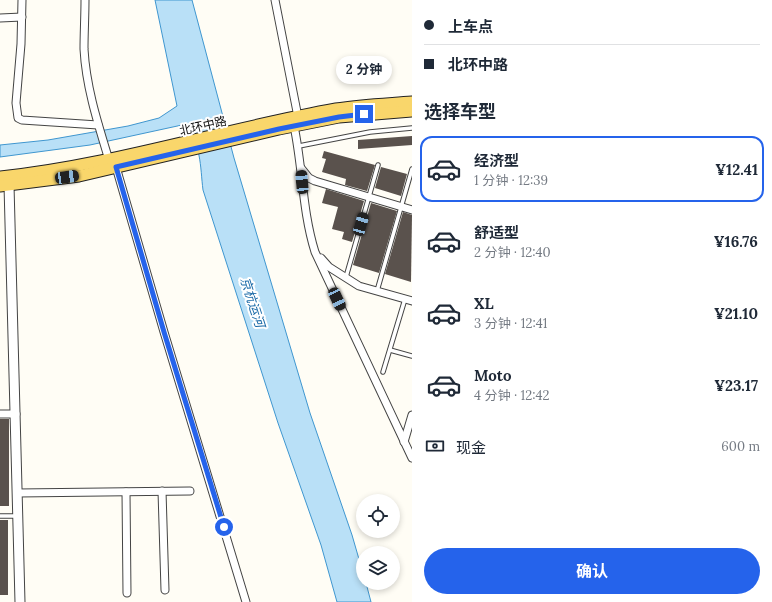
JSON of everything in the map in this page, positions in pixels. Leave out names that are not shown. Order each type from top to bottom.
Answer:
[{"type":"main road","name":"北环中路","points":[[0,177],[113,163],[296,121],[338,109],[412,102]]},
{"type":"main road","name":"北环中路","points":[[296,121],[412,110]]},
{"type":"main road","name":"北环中路","points":[[5,186],[79,176],[113,163]]},
{"type":"street","points":[[22,0],[16,103],[18,118],[22,120],[98,125]]},
{"type":"street","points":[[85,0],[84,49],[86,68],[98,125],[113,163],[246,602]]},
{"type":"street","points":[[275,0],[296,121],[307,226],[315,252],[412,458]]},
{"type":"street","points":[[0,18],[22,17]]},
{"type":"street","points":[[301,168],[309,178],[315,182],[412,210]]},
{"type":"street","points":[[5,186],[16,414],[20,602]]},
{"type":"street","points":[[315,252],[329,267],[346,276],[358,286],[408,300]]},
{"type":"street","points":[[0,414],[16,414]]},
{"type":"street","points":[[404,442],[412,416]]},
{"type":"street","points":[[162,491],[165,590]]},
{"type":"street","points":[[18,493],[190,491]]},
{"type":"street","points":[[126,492],[127,593]]},
{"type":"lane","points":[[299,146],[370,132],[412,128]]},
{"type":"lane","points":[[346,276],[378,165]]},
{"type":"lane","points":[[377,291],[412,169]]},
{"type":"lane","points":[[383,372],[408,300]]},
{"type":"lane","points":[[390,350],[412,356]]},
{"type":"lane","points":[[0,516],[18,516]]},
{"type":"water","name":"京杭运河","points":[[155,0],[192,0],[234,158],[310,413],[356,549],[356,590],[368,590],[371,602],[337,602],[321,545],[278,423],[203,190],[199,155],[197,147],[189,131],[182,125],[90,145],[0,157],[0,145],[48,140],[128,126],[159,118],[177,106]]},
{"type":"building","points":[[412,136],[412,145],[358,149],[358,140]]},
{"type":"building","points":[[324,151],[375,165],[367,191],[345,185],[346,179],[322,172],[326,159],[322,158]]},
{"type":"building","points":[[381,167],[407,174],[401,196],[375,188]]},
{"type":"building","points":[[326,189],[364,201],[352,242],[342,239],[344,232],[332,229],[338,207],[322,203]]},
{"type":"building","points":[[371,203],[397,211],[379,273],[353,265]]},
{"type":"building","points":[[403,212],[412,215],[411,282],[385,274]]},
{"type":"building","points":[[0,419],[9,419],[9,506],[0,506]]},
{"type":"building","points":[[0,520],[8,520],[8,595],[0,595]]},
{"type":"route","points":[[224,527],[164,332],[116,167],[279,129],[339,117],[364,114]]}]
